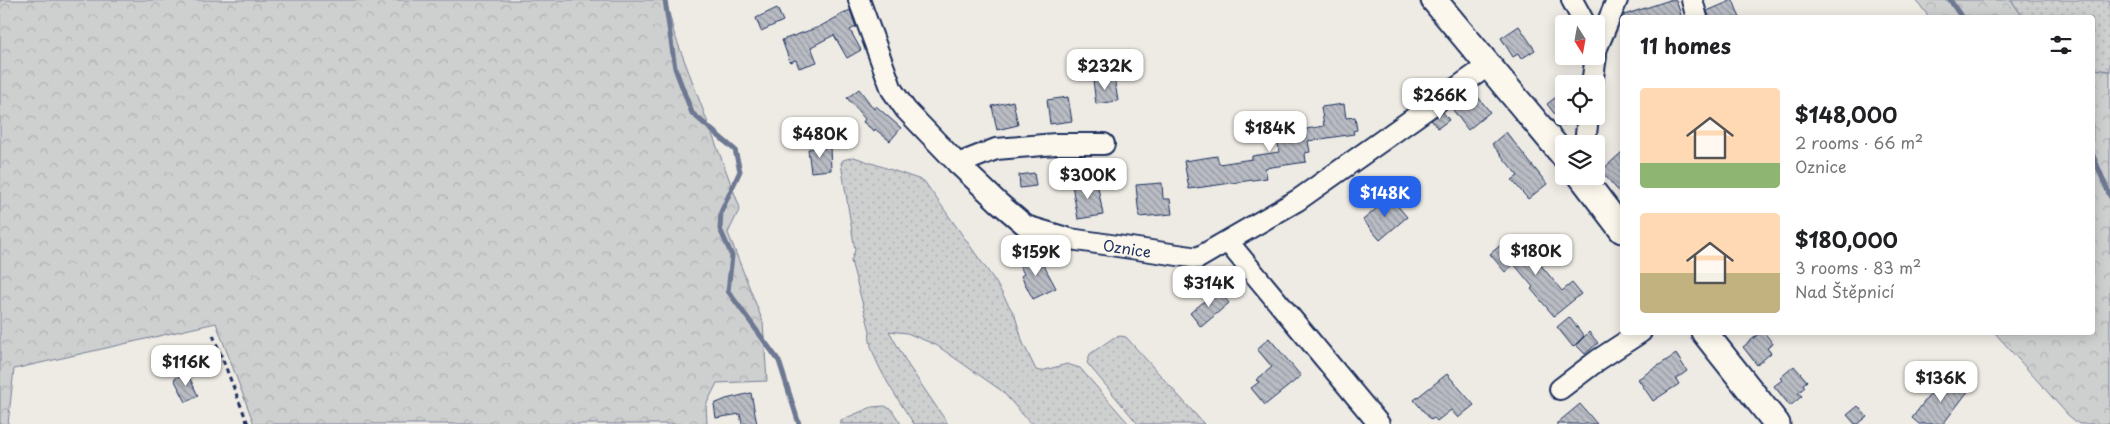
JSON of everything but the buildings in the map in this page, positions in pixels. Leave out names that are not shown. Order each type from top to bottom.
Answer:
[{"type":"street","name":"Oznice","points":[[859,0],[892,90],[906,110],[958,164],[1026,226],[1070,239],[1198,258],[1298,200],[1489,65]]},
{"type":"street","points":[[1434,0],[1555,145]]},
{"type":"street","points":[[1572,0],[1580,15]]},
{"type":"street","points":[[1605,26],[1617,0]]},
{"type":"street","points":[[1692,0],[1696,15]]},
{"type":"street","points":[[958,164],[996,149],[1056,144],[1104,144]]},
{"type":"street","points":[[1588,185],[1620,227]]},
{"type":"street","points":[[1228,242],[1379,424]]},
{"type":"street","points":[[1560,389],[1598,360],[1636,335]]},
{"type":"street","points":[[1706,335],[1777,424]]},
{"type":"path","points":[[213,335],[248,424]]},
{"type":"green space","points":[[0,0],[666,0],[674,33],[740,208],[728,233],[763,322],[767,381],[717,383],[706,405],[707,424],[254,424],[216,323],[14,369],[8,424],[0,424]]},
{"type":"green space","points":[[1916,0],[2011,0],[2022,15],[1927,15]]},
{"type":"green space","points":[[2011,0],[2110,0],[2110,71],[2095,69],[2095,15],[2022,15]]},
{"type":"green space","points":[[2095,69],[2110,71],[2110,424],[2079,424],[2068,415],[1997,335],[2095,335]]},
{"type":"green space","points":[[854,157],[924,181],[995,281],[1015,316],[1023,343],[1036,370],[1041,371],[1067,364],[1080,368],[1129,424],[1031,424],[1002,391],[936,345],[907,333],[889,331],[908,365],[948,424],[914,424],[893,392],[873,353],[870,331],[851,261],[855,250],[841,163],[843,160]]},
{"type":"green space","points":[[1126,337],[1204,424],[1138,424],[1087,363],[1090,354],[1113,338]]},
{"type":"green space","points":[[885,406],[892,410],[901,424],[839,424],[841,420],[872,407]]},
{"type":"waterway","points":[[665,0],[675,68],[692,113],[735,150],[740,171],[721,212],[720,229],[732,256],[728,291],[779,361],[799,424]]},
{"type":"waterway","points":[[1950,0],[1960,15]]},
{"type":"waterway","points":[[2095,160],[2110,196]]}]
